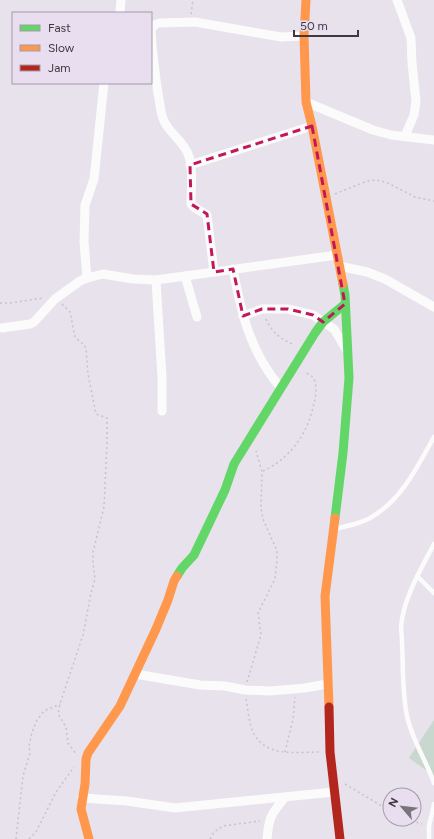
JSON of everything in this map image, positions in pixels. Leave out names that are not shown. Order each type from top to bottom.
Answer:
[{"type":"main road","points":[[306,0],[304,36],[306,102],[312,126],[346,304],[348,352],[349,378],[343,453],[325,596],[330,752],[340,839]]},
{"type":"main road","points":[[89,839],[81,809],[86,759],[88,753],[120,706],[168,600],[174,581],[182,568],[194,555],[225,490],[234,464],[323,322],[346,304]]},
{"type":"street","points":[[120,12],[121,0]]},
{"type":"street","points":[[397,0],[411,38],[416,101],[414,115],[405,136]]},
{"type":"street","points":[[152,28],[156,24],[160,23],[190,21],[287,38],[304,36]]},
{"type":"street","points":[[152,59],[160,108],[164,120],[188,151],[191,204],[207,215],[214,272]]},
{"type":"street","points":[[87,278],[84,242],[85,205],[94,179],[104,84]]},
{"type":"street","points":[[306,102],[373,130],[391,135],[434,140]]},
{"type":"street","points":[[190,166],[312,126]]},
{"type":"street","points":[[1,328],[30,324],[34,322],[55,299],[80,281],[103,274],[132,279],[156,280],[337,255]]},
{"type":"street","points":[[339,266],[367,272],[386,279],[434,307]]},
{"type":"street","points":[[233,270],[238,300],[250,338],[261,362],[281,388]]},
{"type":"street","points":[[185,276],[197,317]]},
{"type":"street","points":[[156,280],[162,377],[162,411]]},
{"type":"street","points":[[244,316],[262,309],[288,309],[313,315],[337,333],[348,352]]},
{"type":"street","points":[[135,674],[200,685],[225,686],[245,690],[270,692],[328,684]]},
{"type":"street","points":[[82,798],[127,801],[175,808],[334,792]]},
{"type":"street","points":[[267,839],[270,816],[285,797]]},
{"type":"lane","points":[[333,529],[369,518],[390,504],[412,477],[434,437]]},
{"type":"lane","points":[[434,544],[417,576],[402,618],[405,702],[408,718],[412,732],[434,783]]},
{"type":"lane","points":[[417,576],[434,593]]},
{"type":"lane","points":[[429,839],[429,826],[434,804]]},
{"type":"path","points":[[190,21],[193,0]]},
{"type":"path","points":[[326,198],[367,181],[376,180],[386,182],[415,197],[434,201]]},
{"type":"path","points":[[0,302],[11,303],[43,298]]},
{"type":"path","points":[[55,299],[70,312],[75,337],[86,348],[88,374],[96,414],[107,418],[104,507],[93,552],[95,580],[83,635],[58,714],[66,727],[68,743],[80,760]]},
{"type":"path","points":[[262,309],[272,331],[299,349],[304,372],[312,376],[316,384],[312,415],[304,433],[283,460],[262,472]]},
{"type":"path","points":[[250,438],[260,461],[262,472],[261,508],[263,519],[277,551],[275,578],[258,613],[261,635],[245,690],[254,734],[269,749],[274,751],[330,752]]},
{"type":"path","points":[[285,752],[295,710],[295,689]]},
{"type":"path","points":[[16,839],[24,776],[30,753],[29,746],[32,732],[37,720],[44,711],[60,704]]},
{"type":"path","points":[[29,839],[36,832],[56,792],[78,763]]},
{"type":"path","points":[[333,779],[350,786],[382,806]]},
{"type":"path","points":[[210,839],[214,832],[223,826],[261,821],[274,811]]},
{"type":"path","points":[[422,824],[429,826]]},
{"type":"highlighted area","points":[[312,126],[345,304],[323,322],[313,315],[288,309],[262,309],[243,316],[233,269],[214,272],[207,214],[191,204],[190,165]]},
{"type":"shaded area","points":[[434,720],[434,776],[409,758]]},
{"type":"traffic: fast","points":[[335,518],[343,453],[349,378],[345,295],[343,284]]},
{"type":"traffic: fast","points":[[177,576],[194,555],[225,490],[234,464],[315,333],[323,322],[345,304]]},
{"type":"traffic: slow","points":[[306,0],[304,36],[306,102],[343,284]]},
{"type":"traffic: slow","points":[[329,707],[325,596],[335,518]]},
{"type":"traffic: slow","points":[[89,839],[81,809],[85,784],[86,759],[88,753],[120,706],[156,629],[177,576]]},
{"type":"traffic: jam","points":[[329,707],[330,752],[340,839]]}]
